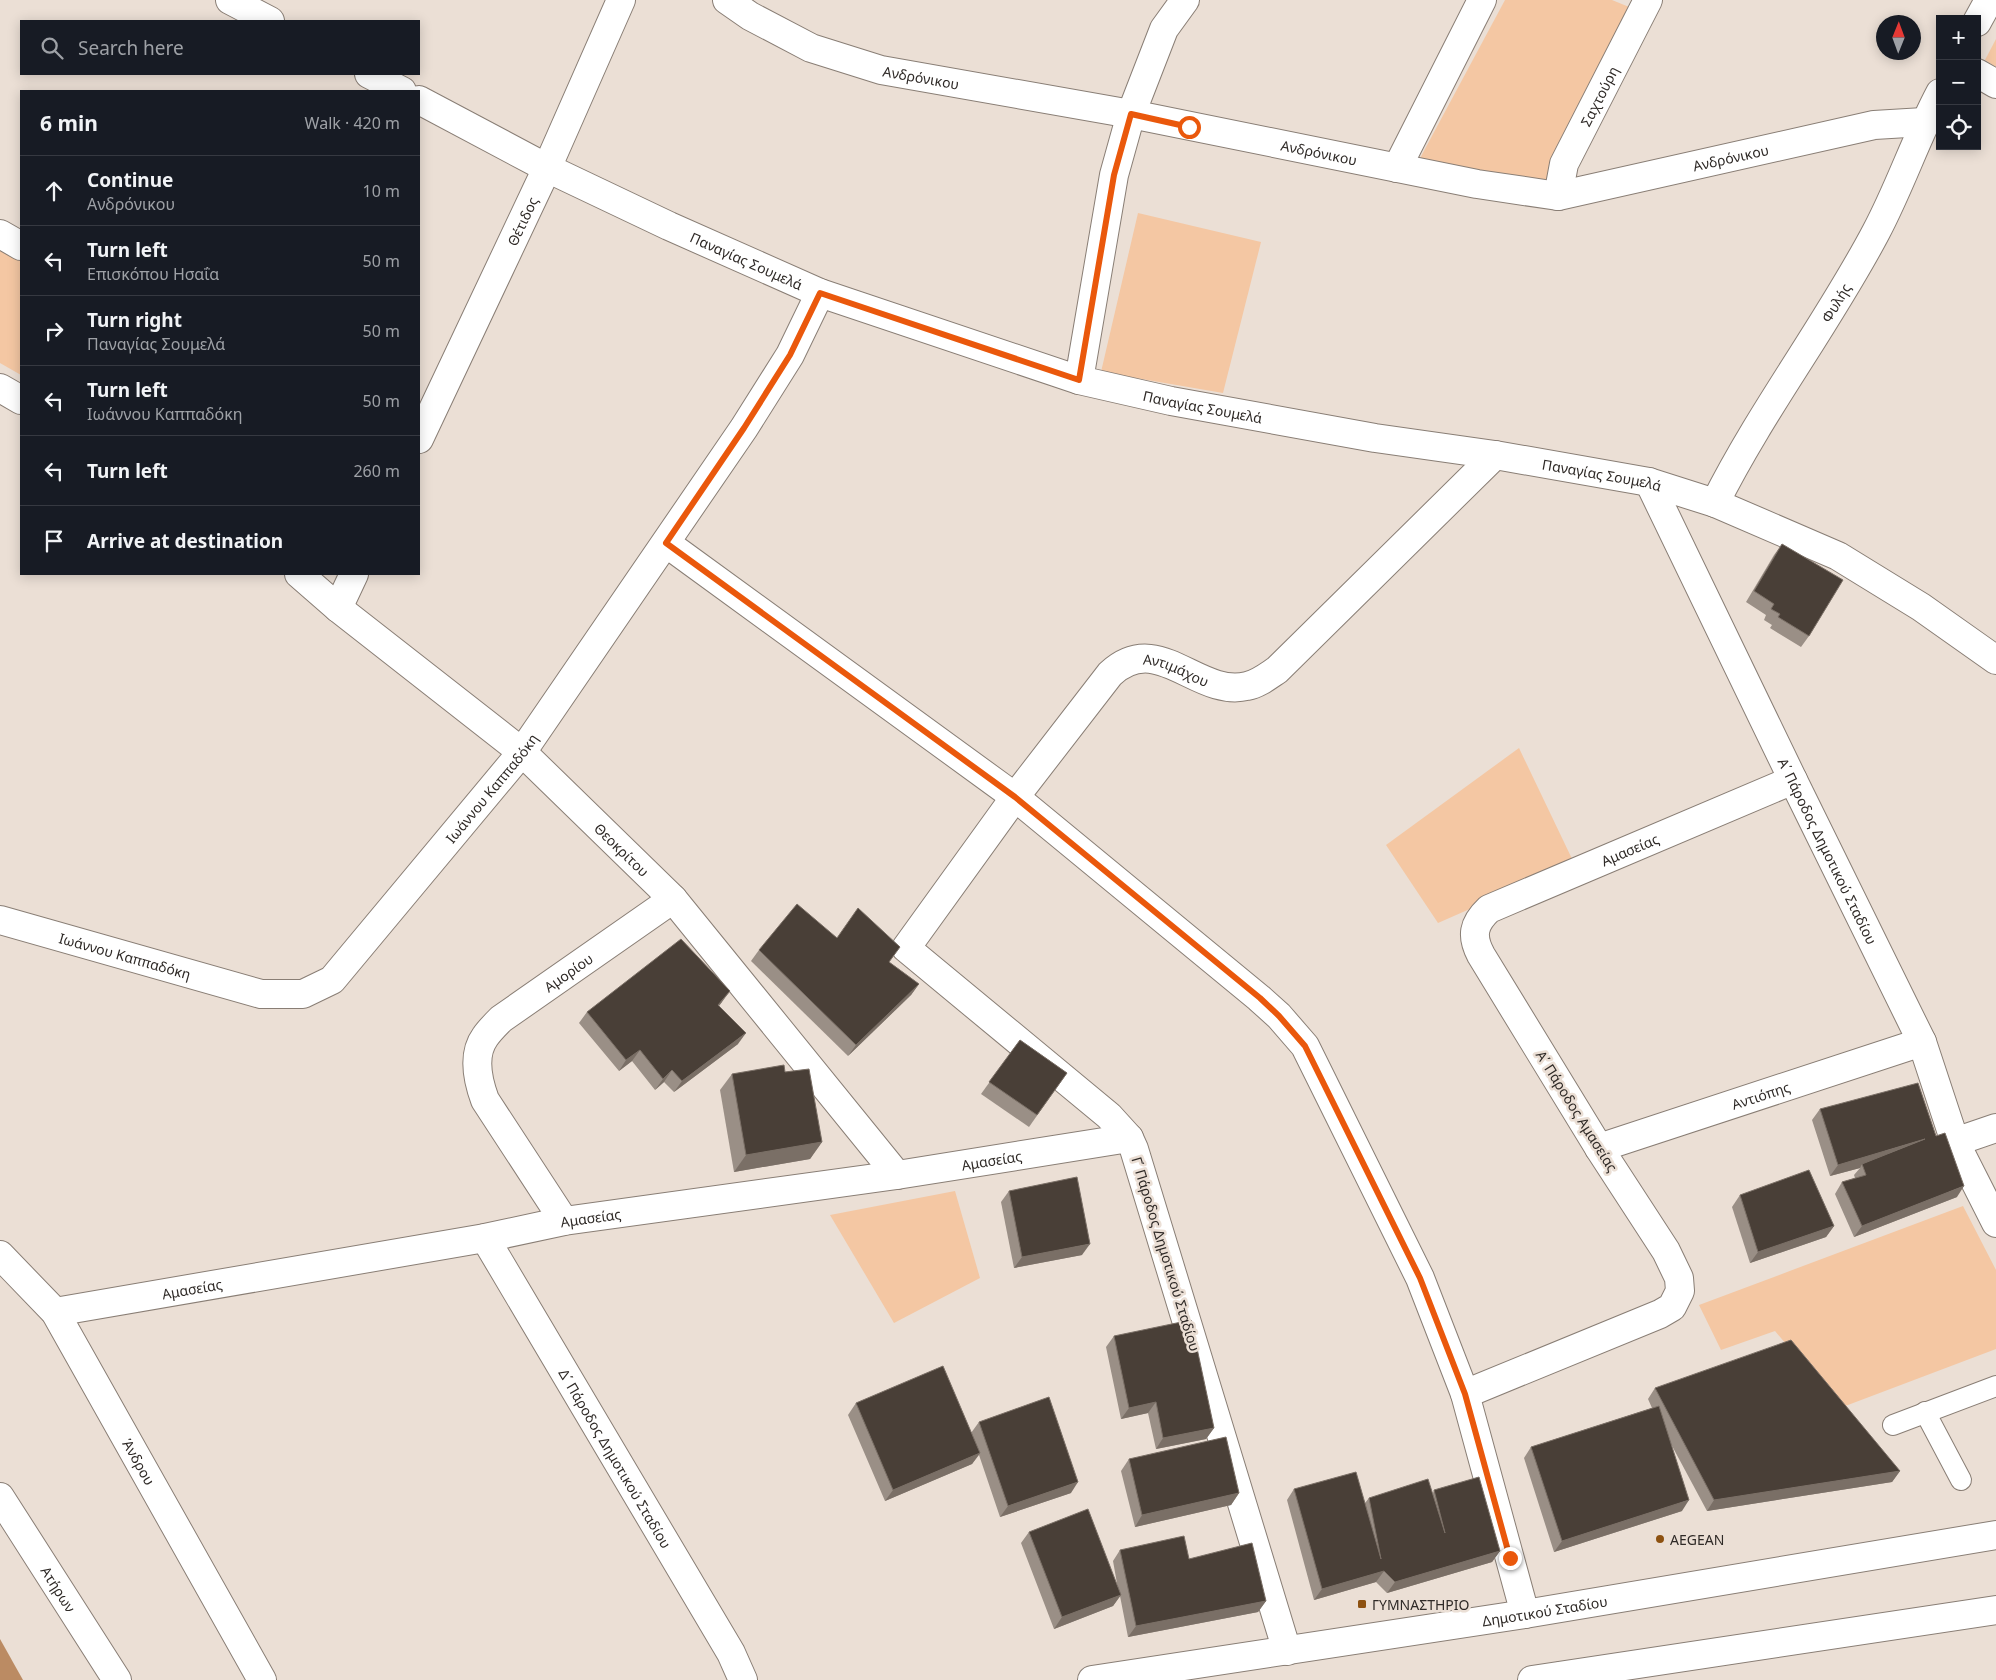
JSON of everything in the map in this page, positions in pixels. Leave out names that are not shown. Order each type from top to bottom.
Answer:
[{"type":"street","points":[[230,0],[268,20]]},
{"type":"street","name":"Θέτιδος","points":[[420,437],[547,168],[621,0]]},
{"type":"street","name":"Ανδρόνικου","points":[[727,0],[750,16],[811,48],[881,70],[1131,114],[1477,184],[1558,196],[1874,125],[1924,122]]},
{"type":"street","points":[[1079,380],[1114,175],[1131,114],[1164,30],[1185,0]]},
{"type":"street","points":[[1397,168],[1482,0]]},
{"type":"street","name":"Σαχτούρη","points":[[1558,196],[1564,164],[1648,0]]},
{"type":"street","points":[[1981,15],[1989,0]]},
{"type":"street","points":[[371,75],[400,90]]},
{"type":"street","points":[[1981,76],[1996,84]]},
{"type":"street","name":"Παναγίας Σουμελά","points":[[420,101],[547,168],[669,226],[820,293],[1079,380],[1171,401],[1366,437],[1495,455],[1650,482],[1715,503],[1838,556],[1921,607],[1996,660]]},
{"type":"street","name":"Φυλής","points":[[1715,503],[1736,460],[1810,345],[1877,231],[1924,122],[1936,101]]},
{"type":"street","points":[[0,234],[20,245]]},
{"type":"street","name":"Ιωάννου Καππαδόκη","points":[[0,920],[261,994],[303,994],[332,980],[522,752],[744,428],[790,355],[820,293]]},
{"type":"street","points":[[0,388],[20,399]]},
{"type":"street","name":"Αντιμάχου","points":[[906,948],[1015,797],[1110,674],[1121,664],[1134,660],[1148,659],[1163,661],[1213,684],[1230,687],[1246,686],[1262,680],[1277,670],[1495,455]]},
{"type":"street","name":"Α΄ Πάροδος Δημοτικού Σταδίου","points":[[1650,482],[1793,780],[1922,1042],[1955,1142],[1996,1223]]},
{"type":"street","points":[[666,543],[1015,797],[1260,998],[1279,1016],[1305,1046],[1420,1278],[1465,1394],[1525,1614]]},
{"type":"street","name":"Θεοκρίτου","points":[[300,575],[338,608],[522,752],[674,899],[897,1175]]},
{"type":"street","points":[[338,608],[354,575]]},
{"type":"street","name":"Αμασείας","points":[[1475,929],[1480,918],[1489,909],[1793,780]]},
{"type":"street","name":"Αμορίου","points":[[564,1221],[485,1100],[478,1081],[478,1056],[484,1039],[501,1019],[674,899]]},
{"type":"street","name":"Α΄ Πάροδος Αμασείας","points":[[1465,1394],[1660,1314],[1672,1307],[1680,1291],[1679,1278],[1666,1251],[1599,1148],[1481,955],[1475,944],[1475,929]]},
{"type":"street","name":"Γ΄ Πάροδος Δημοτικού Σταδίου","points":[[906,948],[1108,1116],[1129,1138],[1134,1149],[1287,1650]]},
{"type":"street","name":"Αντιόπης","points":[[1599,1148],[1922,1042]]},
{"type":"street","points":[[1955,1142],[1996,1128]]},
{"type":"street","name":"Αμασείας","points":[[55,1312],[485,1238],[564,1221],[897,1175],[1129,1138]]},
{"type":"street","name":"Δ΄ Πάροδος Δημοτικού Σταδίου","points":[[485,1238],[731,1653],[743,1680]]},
{"type":"street","name":"Άνδρου","points":[[0,1255],[55,1312],[262,1680]]},
{"type":"street","name":"Ατήρων","points":[[0,1497],[116,1680]]},
{"type":"street","name":"Δημοτικού Σταδίου","points":[[1092,1680],[1525,1614],[1996,1535]]},
{"type":"street","points":[[1532,1680],[1561,1678],[1996,1610]]},
{"type":"lane","points":[[1893,1425],[1996,1386]]},
{"type":"lane","points":[[1926,1412],[1961,1480]]},
{"type":"shaded area","points":[[1505,0],[1612,0],[1634,9],[1546,186],[1418,162]]},
{"type":"shaded area","points":[[1996,39],[1996,67],[1985,60]]},
{"type":"shaded area","points":[[1138,213],[1261,242],[1223,393],[1101,372]]},
{"type":"shaded area","points":[[0,248],[20,259],[20,374],[0,363]]},
{"type":"shaded area","points":[[1519,748],[1574,863],[1438,923],[1386,845]]},
{"type":"shaded area","points":[[955,1191],[980,1278],[894,1323],[830,1215]]},
{"type":"shaded area","points":[[1963,1206],[1996,1270],[1996,1349],[1840,1408],[1775,1331],[1721,1350],[1699,1305]]},
{"type":"shaded area","points":[[0,1639],[23,1680],[0,1680]]},
{"type":"building","points":[[1782,544],[1843,580],[1809,636],[1778,617],[1780,614],[1771,609],[1774,604],[1754,591]]},
{"type":"building","points":[[797,904],[837,938],[858,908],[900,947],[889,962],[919,984],[856,1045],[759,950]]},
{"type":"building","points":[[681,939],[730,991],[718,1005],[746,1033],[682,1081],[672,1070],[663,1079],[640,1050],[626,1060],[587,1012]]},
{"type":"building","points":[[1020,1040],[1067,1073],[1037,1115],[989,1082]]},
{"type":"building","points":[[784,1065],[785,1072],[809,1069],[822,1142],[746,1155],[732,1074]]},
{"type":"building","points":[[1918,1083],[1936,1136],[1945,1133],[1964,1186],[1862,1226],[1842,1182],[1866,1175],[1862,1164],[1925,1139],[1838,1165],[1820,1109]]},
{"type":"building","points":[[1809,1170],[1834,1226],[1758,1252],[1740,1195]]},
{"type":"building","points":[[1077,1177],[1090,1244],[1022,1257],[1009,1191]]},
{"type":"building","points":[[1191,1320],[1214,1428],[1163,1438],[1156,1402],[1129,1408],[1114,1336]]},
{"type":"building","points":[[1791,1340],[1900,1471],[1714,1500],[1655,1388]]},
{"type":"building","points":[[943,1366],[980,1453],[893,1490],[856,1403]]},
{"type":"building","points":[[1049,1397],[1078,1482],[1008,1506],[979,1422]]},
{"type":"building","points":[[1659,1406],[1689,1500],[1562,1541],[1531,1447]]},
{"type":"building","points":[[1226,1437],[1239,1493],[1142,1515],[1129,1459]]},
{"type":"building","points":[[1356,1472],[1381,1559],[1369,1498],[1428,1479],[1445,1533],[1434,1490],[1479,1477],[1500,1551],[1395,1582],[1384,1571],[1322,1589],[1294,1489]]},
{"type":"building","points":[[1088,1509],[1121,1595],[1062,1617],[1029,1532]]},
{"type":"building","points":[[1184,1536],[1189,1559],[1252,1543],[1266,1601],[1136,1626],[1120,1550]]},
{"type":"place","name":"AEGEAN","points":[[1660,1539]]},
{"type":"place","name":"ΓΥΜΝΑΣΤΗΡΙΟ","points":[[1362,1604]]},
{"type":"route","points":[[1189,127],[1131,114],[1114,175],[1079,380],[820,293],[790,355],[744,428],[666,543],[1015,797],[1260,998],[1296,1035],[1305,1046],[1420,1278],[1465,1394],[1510,1558]]}]
